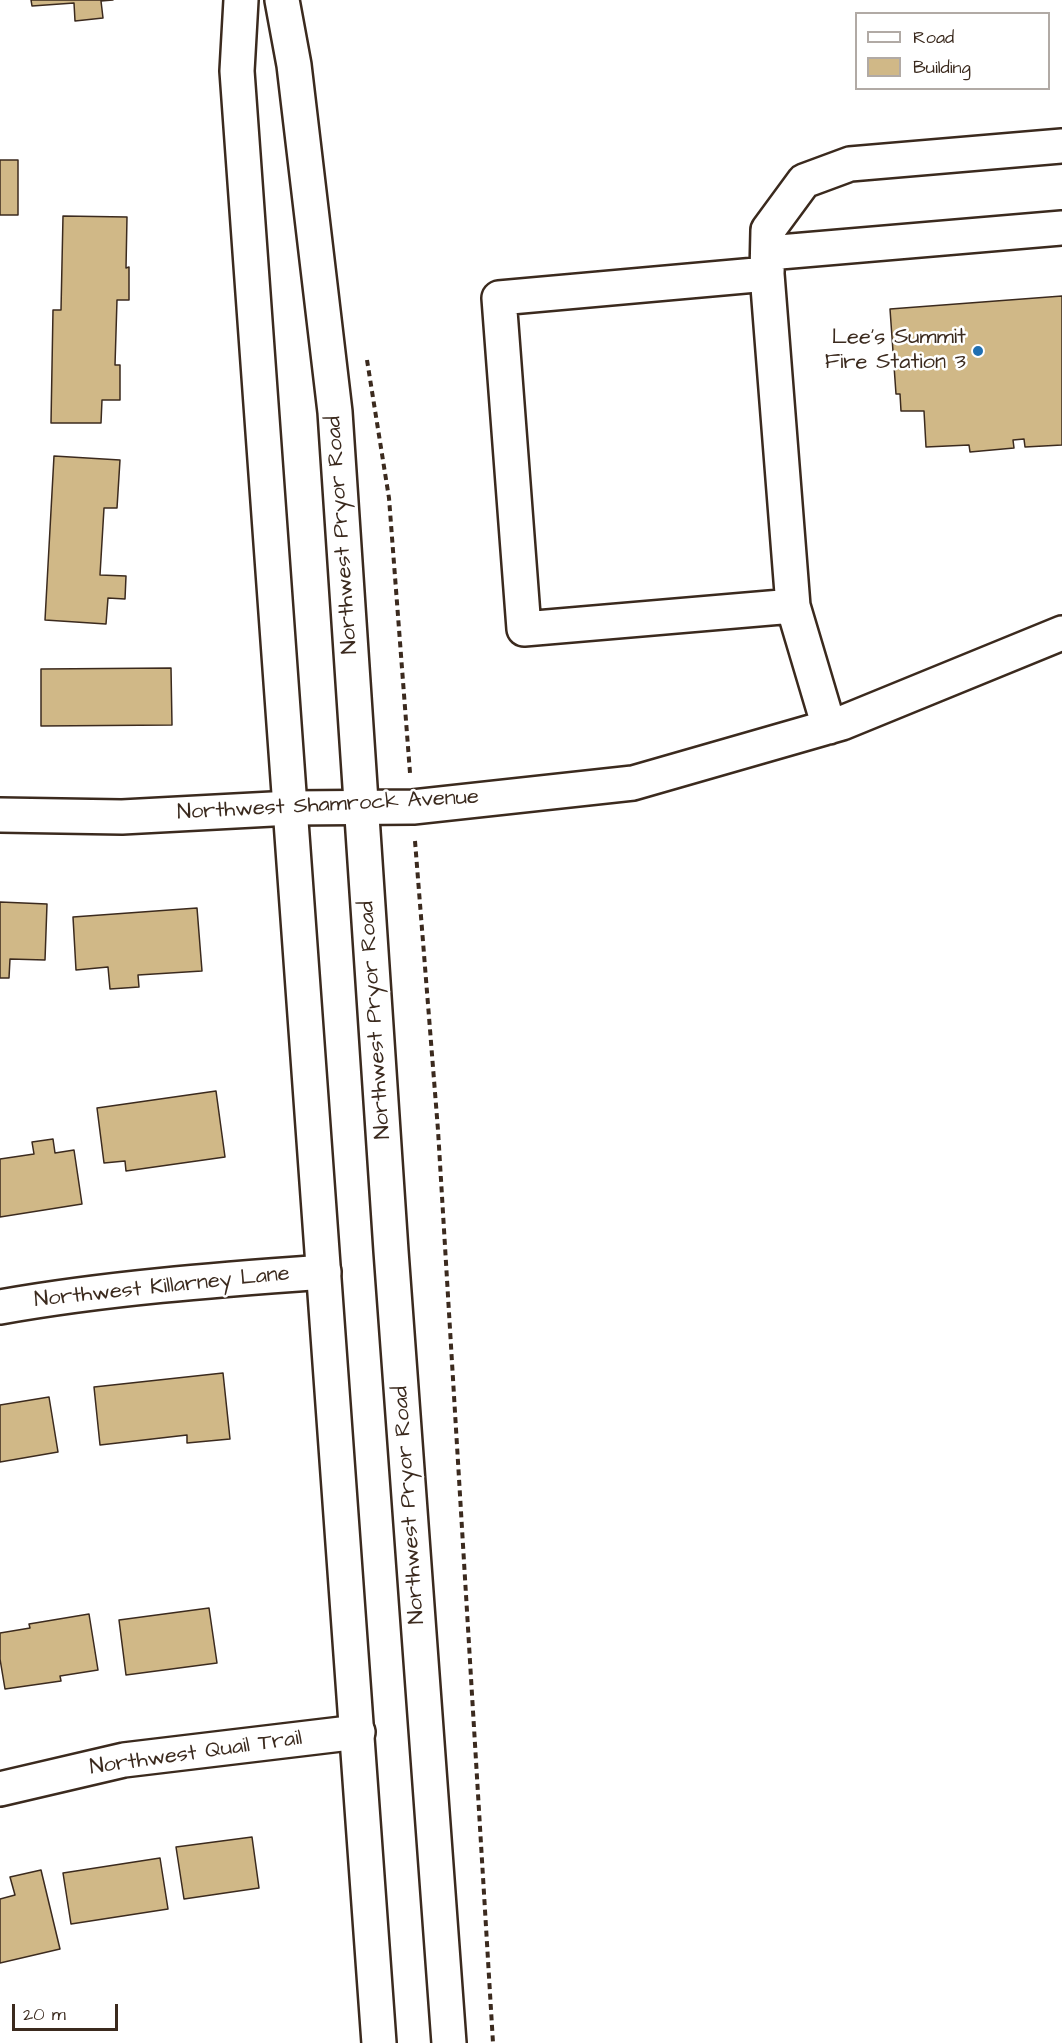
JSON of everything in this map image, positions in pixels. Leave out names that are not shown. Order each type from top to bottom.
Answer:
[{"type":"main road","points":[[241,0],[237,71],[379,2043]]},
{"type":"main road","name":"Northwest Pryor Road","points":[[282,0],[294,65],[335,412],[391,1251],[449,2043]]},
{"type":"main road","points":[[829,728],[793,606],[768,263],[768,230],[804,181],[850,164],[1062,146]]},
{"type":"main road","points":[[793,606],[524,629],[500,298],[1062,228]]},
{"type":"main road","name":"Northwest Shamrock Avenue","points":[[0,814],[122,817],[291,808],[413,807],[633,783],[829,728],[1062,633]]},
{"type":"main road","name":"Northwest Killarney Lane","points":[[0,1307],[145,1287],[324,1272]]},
{"type":"main road","name":"Northwest Quail Trail","points":[[0,1789],[124,1760],[358,1732]]},
{"type":"path","points":[[365,352],[389,498],[438,1130],[493,2043]]},
{"type":"building","points":[[31,0],[113,0],[101,1],[103,18],[75,21],[74,3],[32,6]]},
{"type":"building","points":[[0,160],[18,160],[18,215],[0,215]]},
{"type":"building","points":[[63,216],[127,217],[126,268],[129,267],[129,300],[117,300],[115,365],[120,365],[120,400],[102,400],[101,423],[51,423],[53,310],[61,310]]},
{"type":"building","name":"Lee's Summit Fire Station 3","points":[[1062,296],[1062,445],[1025,447],[1024,439],[1013,440],[1014,448],[970,452],[969,445],[926,447],[924,411],[901,411],[900,394],[896,394],[890,309]]},
{"type":"building","points":[[54,456],[120,460],[117,508],[104,508],[100,575],[126,576],[125,599],[108,598],[106,624],[45,620]]},
{"type":"building","points":[[171,668],[172,725],[41,726],[41,669]]},
{"type":"building","points":[[0,902],[47,904],[45,960],[10,959],[9,978],[0,978]]},
{"type":"building","points":[[197,908],[202,971],[138,975],[139,987],[110,989],[108,967],[76,970],[73,917]]},
{"type":"building","points":[[216,1091],[225,1157],[126,1171],[125,1161],[104,1163],[97,1108]]},
{"type":"building","points":[[53,1139],[55,1153],[74,1150],[82,1204],[0,1217],[0,1159],[34,1154],[32,1142]]},
{"type":"building","points":[[223,1373],[230,1439],[187,1443],[187,1435],[100,1445],[94,1387]]},
{"type":"building","points":[[49,1397],[58,1452],[0,1462],[0,1405]]},
{"type":"building","points":[[209,1608],[217,1663],[126,1675],[119,1620]]},
{"type":"building","points":[[89,1614],[98,1670],[60,1676],[61,1681],[5,1689],[0,1659],[0,1633],[30,1628],[29,1624]]},
{"type":"building","points":[[252,1837],[259,1888],[184,1899],[176,1847]]},
{"type":"building","points":[[160,1858],[168,1909],[71,1924],[63,1873]]},
{"type":"building","points":[[41,1870],[60,1949],[0,1963],[0,1899],[15,1895],[10,1877]]},
{"type":"place","name":"Lee's Summit Fire Station 3","points":[[978,351]]}]
